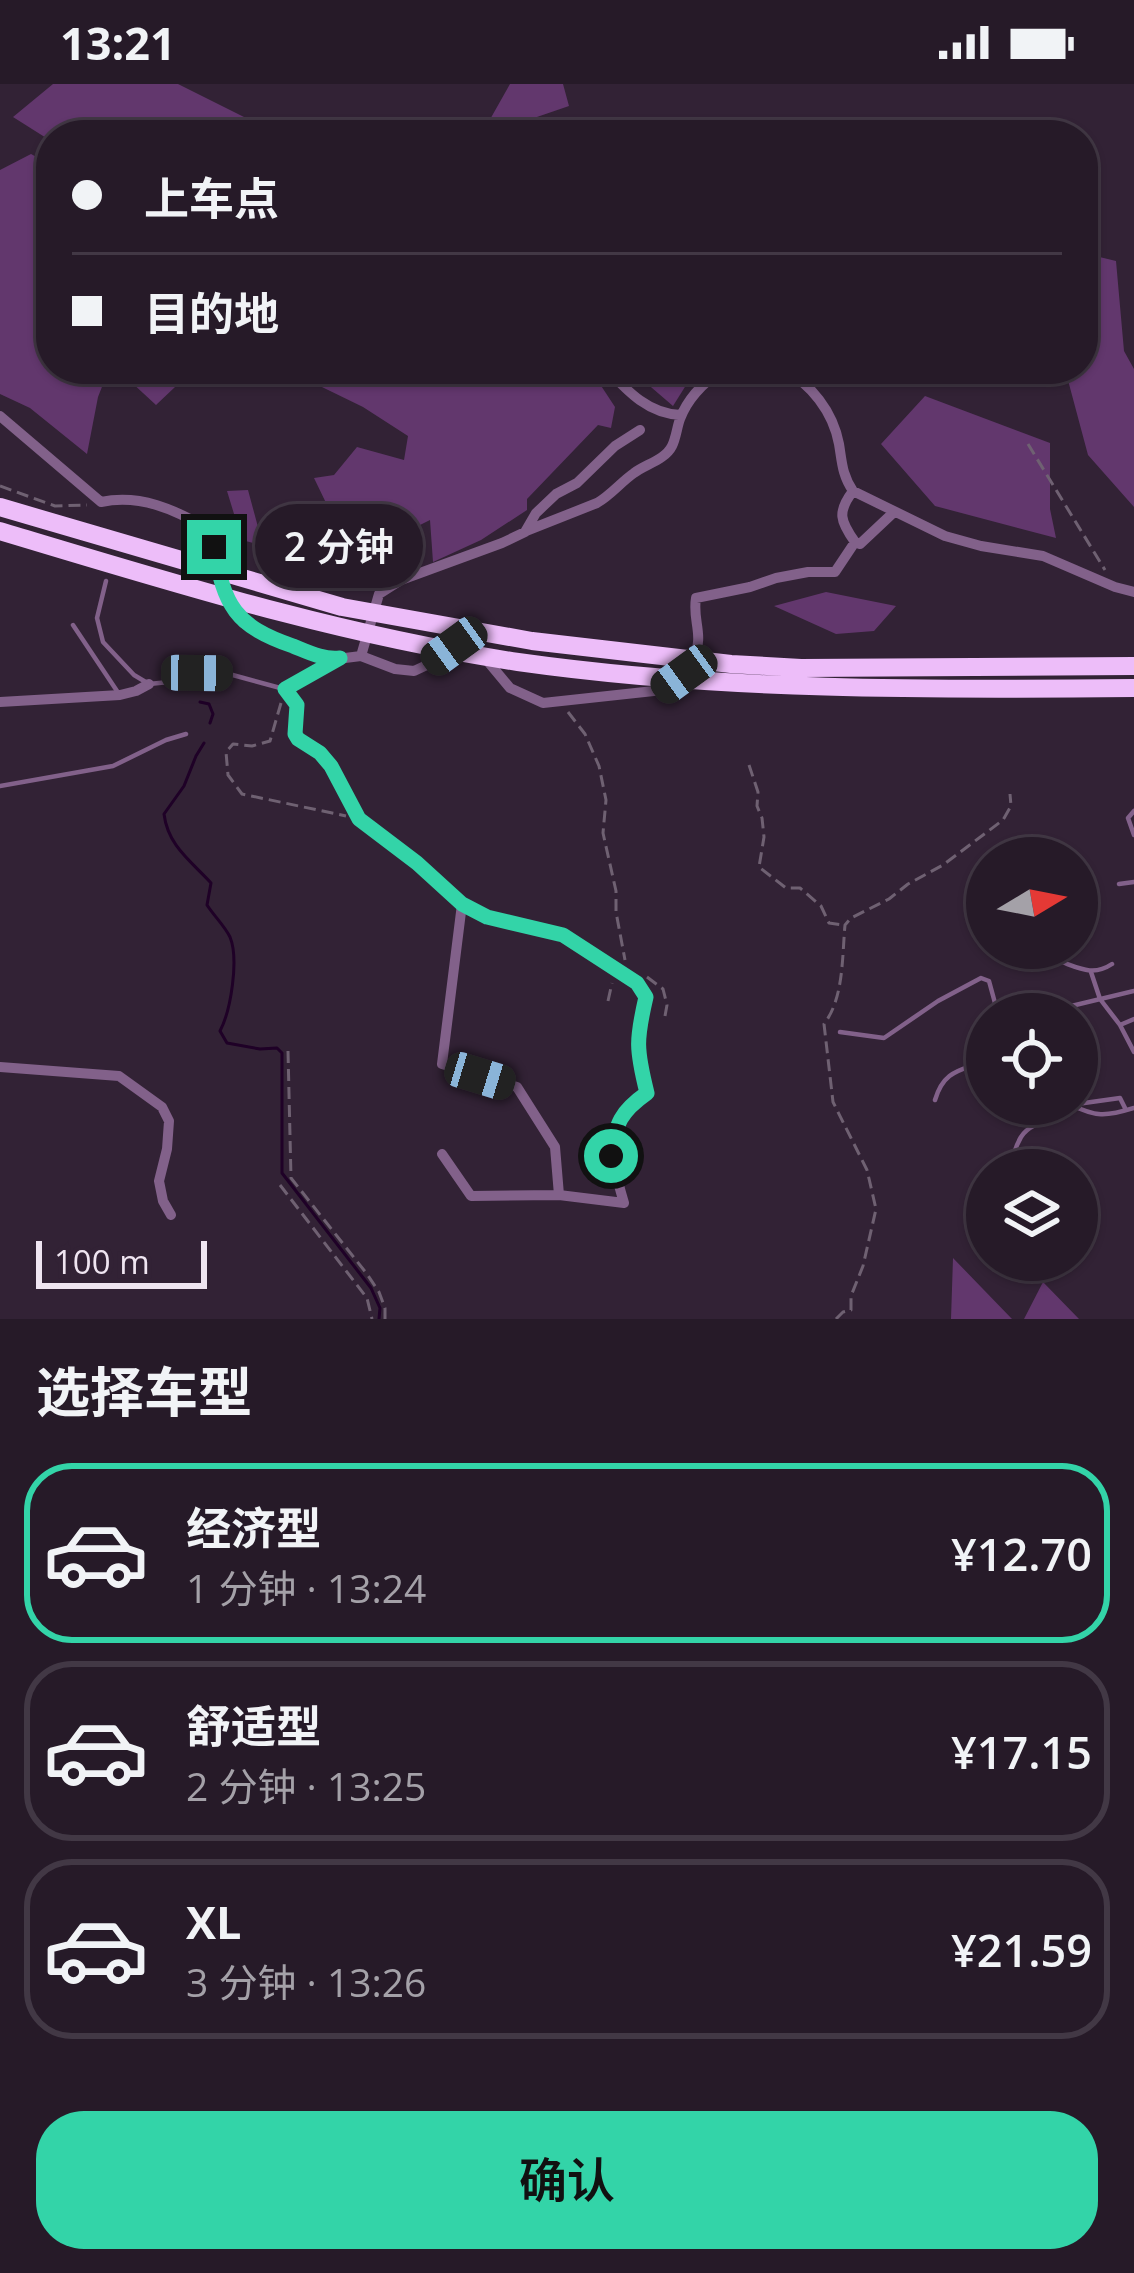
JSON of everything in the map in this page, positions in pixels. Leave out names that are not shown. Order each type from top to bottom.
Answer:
[{"type":"highway","points":[[0,507],[342,607],[532,641],[801,668],[1134,668]]},
{"type":"highway","points":[[0,531],[259,609],[538,664],[710,683],[820,689],[1134,688]]},
{"type":"street","points":[[621,384],[645,404],[681,415]]},
{"type":"street","points":[[361,656],[379,594],[401,580],[608,497],[635,471],[663,457],[672,446],[681,415],[704,384]]},
{"type":"street","points":[[805,384],[822,403],[838,438],[843,476],[853,490],[945,536],[1043,556],[1134,592]]},
{"type":"street","points":[[0,416],[101,502],[136,499],[176,511],[208,529],[220,584],[243,623],[271,639],[329,660],[361,656],[414,671],[454,646],[466,645],[487,659],[510,688],[543,703],[663,690],[684,674],[696,655],[700,638],[696,598],[808,572],[836,572],[855,542]]},
{"type":"street","points":[[525,532],[556,494],[578,483],[615,446],[640,430]]},
{"type":"street","points":[[853,490],[842,515],[855,542],[869,539],[894,512]]},
{"type":"street","points":[[340,658],[285,689],[297,705],[295,734],[331,766],[359,819],[462,904],[487,917],[563,935],[637,983],[646,997],[637,1036],[647,1093],[626,1108],[615,1130],[611,1156],[624,1203],[559,1195],[472,1196],[442,1154]]},
{"type":"street","points":[[0,702],[120,695],[149,684]]},
{"type":"street","points":[[462,904],[442,1064],[517,1087],[555,1147],[559,1195]]},
{"type":"street","points":[[0,1066],[119,1076],[162,1106],[169,1121],[159,1181],[171,1215]]},
{"type":"lane","points":[[106,581],[97,618],[104,642],[134,675],[149,684],[197,673],[229,674],[285,689]]},
{"type":"lane","points":[[74,626],[120,695]]},
{"type":"lane","points":[[0,786],[113,766],[186,734]]},
{"type":"lane","points":[[1134,811],[1128,818],[1134,835]]},
{"type":"lane","points":[[1119,884],[1134,882]]},
{"type":"lane","points":[[1082,969],[1101,971],[1112,964]]},
{"type":"lane","points":[[1091,972],[1100,999],[1134,1052]]},
{"type":"lane","points":[[840,1032],[884,1038],[938,1000],[981,978],[988,981],[992,993]]},
{"type":"lane","points":[[1100,999],[1134,991]]},
{"type":"lane","points":[[1120,1025],[1134,1018]]},
{"type":"lane","points":[[935,1100],[940,1083],[966,1068]]},
{"type":"lane","points":[[1098,1101],[1120,1098],[1126,1111]]},
{"type":"lane","points":[[1098,1115],[1134,1108]]},
{"type":"lane","points":[[1016,1149],[1024,1131],[1034,1125]]},
{"type":"path","points":[[1028,444],[1115,587]]},
{"type":"path","points":[[0,486],[55,506],[101,502]]},
{"type":"path","points":[[285,689],[271,741],[233,745],[226,752],[227,775],[242,794],[359,819]]},
{"type":"path","points":[[562,700],[599,766],[606,800],[603,833],[626,962]]},
{"type":"path","points":[[749,765],[762,818],[760,867],[786,888],[800,888],[821,906],[830,923],[845,925]]},
{"type":"path","points":[[636,970],[663,989],[665,1016]]},
{"type":"path","points":[[289,1052],[289,1172],[379,1292],[385,1319]]},
{"type":"path","points":[[280,1185],[367,1298],[372,1319]]},
{"type":"path","points":[[313,1228],[323,1220]]},
{"type":"shaded area","points":[[53,84],[178,84],[250,120],[36,120],[36,132],[13,117]]},
{"type":"shaded area","points":[[510,84],[563,84],[569,106],[533,120],[490,120]]},
{"type":"shaded area","points":[[31,154],[36,157],[36,384],[103,384],[87,454],[30,408],[0,394],[0,170]]},
{"type":"shaded area","points":[[1098,257],[1116,261],[1124,351],[1134,369],[1134,507],[1088,455],[1069,384],[1098,384]]},
{"type":"shaded area","points":[[133,384],[178,384],[156,405]]},
{"type":"shaded area","points":[[316,384],[600,384],[615,407],[611,428],[598,425],[527,499],[527,510],[481,540],[433,562],[430,520],[412,529],[408,570],[357,570],[242,540],[227,491],[248,490],[258,527],[343,538],[314,478],[334,475],[357,447],[404,460],[408,436]]},
{"type":"shaded area","points":[[647,384],[687,384],[673,406]]},
{"type":"shaded area","points":[[925,396],[1050,443],[1050,509],[1056,538],[935,506],[881,444]]},
{"type":"shaded area","points":[[826,592],[896,606],[874,631],[836,634],[774,606]]},
{"type":"shaded area","points":[[953,1258],[966,1271],[966,1281],[975,1281],[1012,1319],[951,1319]]},
{"type":"shaded area","points":[[1043,1282],[1079,1319],[1024,1319]]},
{"type":"waterway","points":[[200,702],[209,704],[210,723]]},
{"type":"waterway","points":[[204,743],[184,786],[164,814],[175,844],[211,883],[207,905],[233,946],[233,984],[220,1031],[227,1043],[277,1048],[282,1053],[282,1173],[371,1288],[380,1308],[379,1319]]},
{"type":"route","points":[[214,547],[220,584],[243,623],[271,639],[329,660],[340,658],[285,689],[297,705],[295,734],[331,766],[359,819],[462,904],[487,917],[563,935],[637,983],[646,997],[637,1036],[647,1093],[626,1108],[615,1130],[611,1156]]}]
